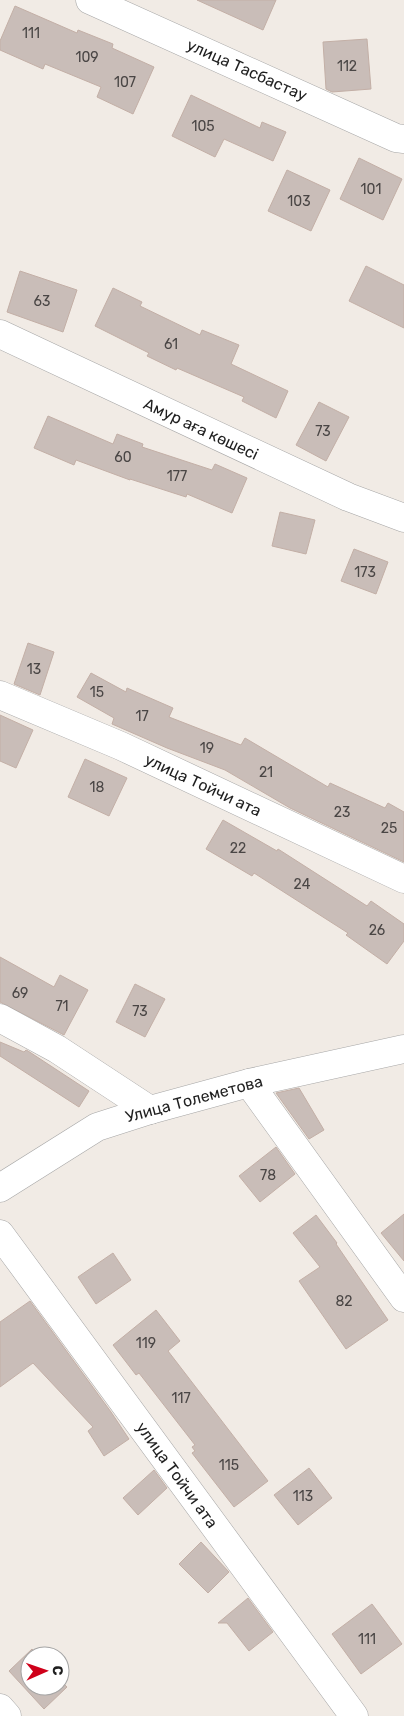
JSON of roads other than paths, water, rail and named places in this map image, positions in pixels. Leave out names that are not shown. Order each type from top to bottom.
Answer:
[{"type":"street","name":"улица Тасбастау","points":[[90,0],[396,138],[404,139]]},
{"type":"street","name":"Амур аға көшесі","points":[[0,334],[348,497],[404,518]]},
{"type":"street","name":"улица Тойчи ата","points":[[0,695],[121,746],[404,879]]},
{"type":"street","points":[[0,1018],[57,1049],[150,1110]]},
{"type":"street","name":"Улица Толеметова","points":[[0,1188],[97,1127],[150,1110],[249,1083],[404,1049]]},
{"type":"street","points":[[249,1083],[404,1298]]},
{"type":"street","name":"улица Тойчи ата","points":[[0,1234],[354,1716]]},
{"type":"street","points":[[0,1708],[7,1716]]}]
